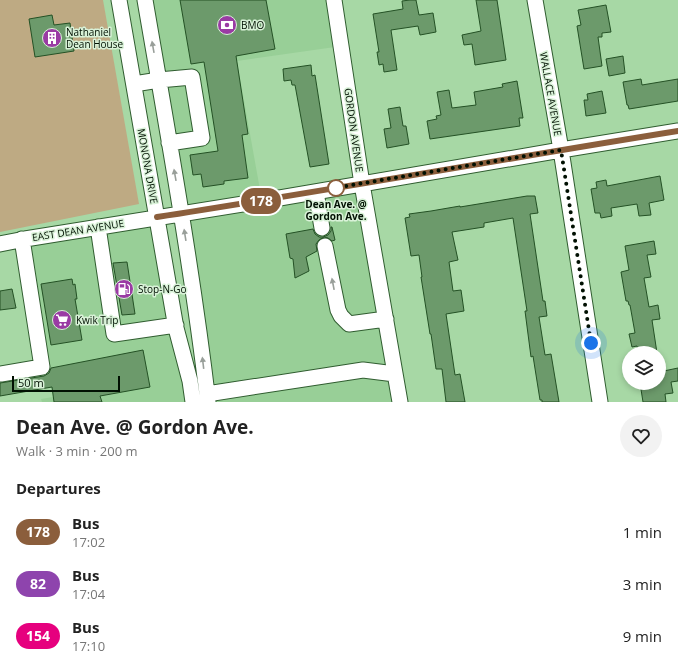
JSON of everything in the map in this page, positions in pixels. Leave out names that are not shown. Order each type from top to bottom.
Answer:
[{"type":"street","name":"MONONA DRIVE","points":[[119,0],[176,324],[190,381],[193,402]]},
{"type":"street","points":[[145,0],[196,306],[207,398],[362,370],[395,374]]},
{"type":"street","name":"GORDON AVENUE","points":[[334,0],[362,184],[400,402]]},
{"type":"street","name":"WALLACE AVENUE","points":[[535,0],[561,150],[600,402]]},
{"type":"street","points":[[134,84],[192,77],[202,138],[169,143]]},
{"type":"street","name":"EAST DEAN AVENUE","points":[[0,244],[22,239],[316,192],[678,131]]},
{"type":"street","points":[[316,192],[322,228]]},
{"type":"street","points":[[98,227],[114,334],[176,324]]},
{"type":"street","points":[[1,374],[42,367],[22,239]]},
{"type":"street","points":[[325,246],[338,310],[344,320],[349,324],[386,319]]},
{"type":"street","points":[[362,370],[392,353]]},
{"type":"shaded area","points":[[0,0],[103,0],[139,204],[0,232]]},
{"type":"shaded area","points":[[145,0],[334,0],[342,46],[237,61],[262,201],[362,184],[400,402],[208,402]]},
{"type":"shaded area","points":[[157,217],[193,402],[42,402],[41,399],[53,397],[25,239]]},
{"type":"building","points":[[180,0],[266,0],[275,49],[236,56],[248,134],[242,135],[248,178],[224,181],[224,184],[203,187],[201,174],[193,175],[190,155],[218,151],[204,62],[191,64]]},
{"type":"building","points":[[416,0],[419,15],[433,13],[436,32],[420,35],[418,26],[391,30],[397,70],[384,72],[383,64],[379,65],[377,52],[379,52],[373,14],[403,9],[402,1]]},
{"type":"building","points":[[476,0],[497,0],[506,60],[475,65],[472,44],[464,45],[462,35],[481,31]]},
{"type":"building","points":[[606,5],[611,32],[602,33],[602,37],[598,37],[602,66],[584,69],[577,26],[581,25],[578,10]]},
{"type":"building","name":"Nathaniel Dean House","points":[[52,15],[54,25],[70,23],[74,51],[35,57],[29,19]]},
{"type":"building","points":[[623,56],[625,73],[609,76],[606,59]]},
{"type":"building","points":[[311,65],[312,76],[315,75],[329,164],[310,167],[295,85],[292,85],[291,80],[284,81],[283,69]]},
{"type":"building","points":[[641,79],[642,85],[678,79],[678,101],[629,109],[623,82]]},
{"type":"building","points":[[517,81],[523,118],[519,118],[520,126],[430,139],[427,121],[437,119],[436,116],[441,115],[437,92],[449,90],[452,108],[476,105],[474,92],[503,87],[502,84]]},
{"type":"building","points":[[602,91],[606,113],[586,116],[584,100],[588,100],[587,94]]},
{"type":"building","points":[[400,107],[403,126],[406,126],[409,144],[387,148],[384,129],[391,128],[388,109]]},
{"type":"building","points":[[660,176],[664,200],[649,203],[651,215],[639,216],[637,204],[611,208],[612,216],[601,218],[600,213],[595,213],[591,189],[597,188],[596,182],[606,180],[607,186]]},
{"type":"building","points":[[535,196],[538,213],[530,214],[543,301],[545,301],[547,316],[539,317],[545,355],[551,354],[559,402],[542,402],[542,400],[540,400],[533,356],[531,357],[525,311],[527,311],[513,218],[484,223],[484,227],[452,232],[458,260],[449,262],[453,291],[461,290],[464,311],[446,314],[455,375],[460,374],[465,402],[446,402],[442,369],[436,369],[421,277],[419,255],[411,256],[405,218],[410,217],[409,214]]},
{"type":"building","points":[[331,227],[335,240],[332,241],[324,237],[319,240],[316,244],[317,251],[306,257],[309,271],[295,278],[293,259],[290,258],[286,234],[313,229],[315,234],[319,237],[323,237],[328,235],[331,231]]},
{"type":"building","points":[[654,241],[656,254],[647,255],[651,277],[644,278],[649,307],[658,305],[660,319],[652,320],[656,346],[632,346],[629,334],[635,333],[630,305],[628,301],[626,301],[621,272],[629,270],[625,246]]},
{"type":"building","name":"Stop-N-Go","points":[[127,262],[135,314],[122,315],[113,263]]},
{"type":"building","name":"Kwik Trip","points":[[72,279],[73,285],[75,284],[77,299],[75,299],[82,340],[51,345],[41,284]]},
{"type":"building","points":[[12,289],[16,308],[0,310],[0,291]]},
{"type":"building","points":[[143,350],[150,387],[100,396],[102,402],[54,402],[52,387],[0,396],[0,383],[44,376],[49,373],[51,368]]},
{"type":"building","points":[[678,368],[678,381],[671,382],[673,393],[665,394],[666,402],[643,402],[641,390],[666,390],[666,371]]},
{"type":"bus line","name":"178","points":[[157,217],[262,201],[678,131]]},
{"type":"place","name":"BMO","points":[[227,25]]},
{"type":"place","name":"Nathaniel Dean House","points":[[52,38]]},
{"type":"place","name":"Dean Ave. @ Gordon Ave.","points":[[336,188]]},
{"type":"place","name":"Stop-N-Go","points":[[124,289]]},
{"type":"place","name":"Kwik Trip","points":[[62,320]]},
{"type":"route","points":[[336,188],[334,188],[561,150],[591,343]]}]
